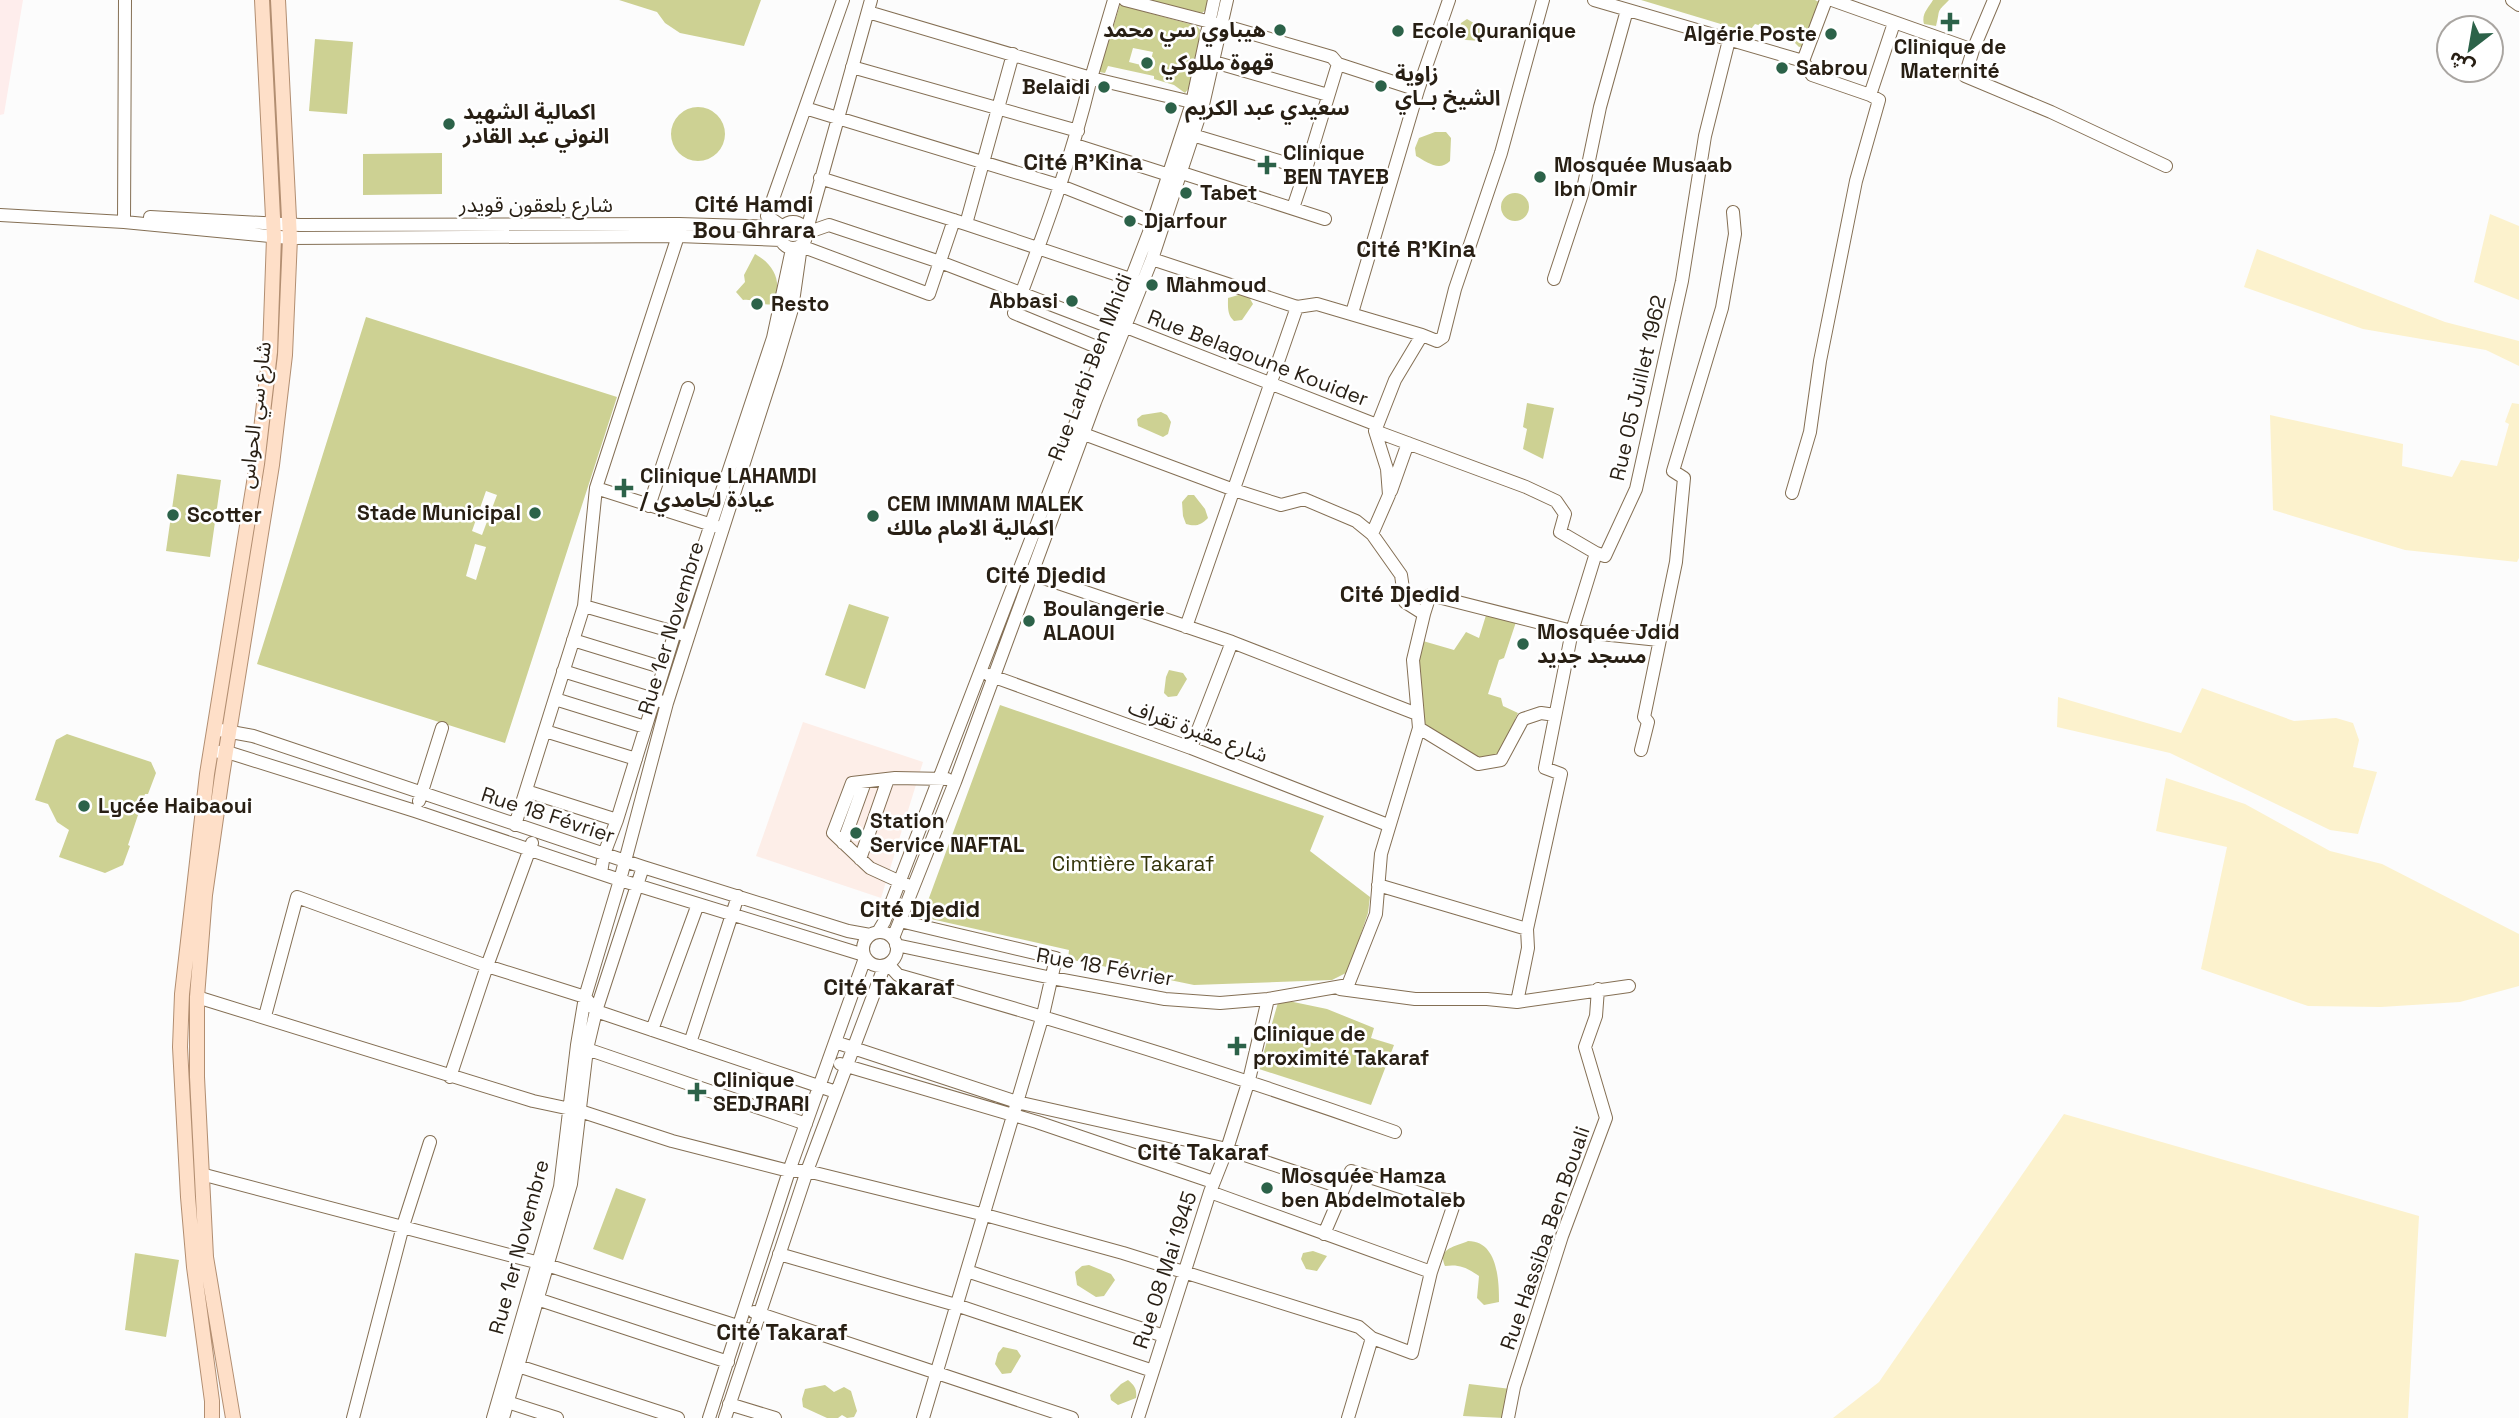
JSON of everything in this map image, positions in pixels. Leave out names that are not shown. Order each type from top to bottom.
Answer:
[{"type":"main road","name":"شارع سي الحواس","points":[[233,1418],[206,1257],[197,1077],[197,997],[219,752],[215,730],[257,464],[270,352],[273,230],[262,0]]},
{"type":"main road","name":"شارع سي الحواس","points":[[212,1418],[188,1197],[181,1061],[182,994],[203,810],[219,752],[230,731],[274,451],[285,355],[290,231],[278,0]]},
{"type":"main road","points":[[182,994],[197,997]]},
{"type":"street","points":[[124,219],[125,0]]},
{"type":"street","points":[[843,0],[767,216],[782,233],[785,246],[800,242],[929,293],[983,162],[1013,54]]},
{"type":"street","points":[[1109,352],[1014,313],[1040,248],[1075,145],[1114,0]]},
{"type":"street","points":[[1125,0],[1332,57],[1338,64],[1418,90]]},
{"type":"street","name":"Rue Larbi Ben Mhidi","points":[[1198,104],[1214,62],[1214,0]]},
{"type":"street","name":"Rue Larbi Ben Mhidi","points":[[874,933],[900,882],[1043,506],[1078,432],[1120,329],[1189,134],[1216,24],[1227,0]]},
{"type":"street","points":[[1352,313],[1418,90],[1449,0]]},
{"type":"street","points":[[1152,259],[1297,307],[1317,304],[1437,341],[1443,337],[1455,289],[1501,153],[1542,0]]},
{"type":"street","points":[[1804,61],[1826,0]]},
{"type":"street","points":[[1832,0],[1973,50]]},
{"type":"street","points":[[1994,0],[1965,76],[2051,112],[2166,166]]},
{"type":"street","points":[[2512,0],[2519,5]]},
{"type":"street","points":[[1597,1],[1804,61],[1812,75],[1879,100],[1856,181],[1820,360],[1810,432],[1792,493]]},
{"type":"street","points":[[869,6],[1091,78],[1198,104]]},
{"type":"street","name":"Rue 1er Novembre","points":[[493,1418],[503,1400],[542,1264],[560,1187],[574,1111],[585,998],[688,636],[699,580],[768,352],[787,307],[800,242],[869,6]]},
{"type":"street","points":[[1554,279],[1582,194],[1600,107],[1628,10]]},
{"type":"street","points":[[1870,95],[1894,23]]},
{"type":"street","name":"Rue 05 Juillet 1962","points":[[1517,1002],[1528,948],[1527,929],[1561,774],[1545,768],[1572,631],[1597,552],[1605,556],[1636,489],[1682,281],[1705,136],[1730,40]]},
{"type":"street","points":[[1214,62],[1328,96]]},
{"type":"street","points":[[1293,208],[1338,64]]},
{"type":"street","points":[[852,67],[1078,131]]},
{"type":"street","points":[[805,108],[1061,186],[1158,224]]},
{"type":"street","points":[[1189,134],[1306,169]]},
{"type":"street","points":[[1075,145],[1325,219]]},
{"type":"street","points":[[820,178],[1138,281]]},
{"type":"street","points":[[1641,750],[1648,722],[1644,717],[1676,562],[1684,478],[1673,471],[1722,308],[1735,234],[1733,212]]},
{"type":"street","name":"شارع بلعقون قويدر","points":[[0,215],[124,219],[290,231],[679,230],[782,233],[790,223],[798,223],[800,242]]},
{"type":"street","name":"Rue Larbi Ben Mhidi","points":[[1138,281],[1152,259],[1158,224]]},
{"type":"street","name":"Rue Belagoune Kouider","points":[[800,242],[829,225],[940,262],[1271,383],[1408,443],[1556,501],[1566,514],[1560,532],[1597,552]]},
{"type":"street","points":[[515,825],[584,606],[596,488],[679,230]]},
{"type":"street","points":[[1186,627],[1297,307]]},
{"type":"street","points":[[1389,495],[1387,469],[1376,428],[1395,380],[1422,335]]},
{"type":"street","points":[[649,506],[688,388]]},
{"type":"street","points":[[1078,432],[1234,490],[1281,505],[1304,499],[1356,521],[1372,534],[1401,575],[1405,601],[1424,614]]},
{"type":"street","name":"Rue Larbi Ben Mhidi","points":[[894,941],[1056,510],[1078,432]]},
{"type":"street","points":[[1372,534],[1408,443]]},
{"type":"street","points":[[596,488],[716,526]]},
{"type":"street","points":[[1043,506],[1056,510]]},
{"type":"street","points":[[1018,570],[1231,642],[1417,714]]},
{"type":"street","name":"Rue 1er Novembre","points":[[601,873],[604,854],[675,632],[699,580]]},
{"type":"street","points":[[1268,999],[1348,985],[1376,914],[1381,854],[1419,728],[1413,660],[1430,595],[1572,631],[1659,640]]},
{"type":"street","points":[[584,606],[688,636]]},
{"type":"street","points":[[573,640],[664,668]]},
{"type":"street","points":[[1192,748],[1231,642]]},
{"type":"street","points":[[564,671],[667,703]]},
{"type":"street","name":"شارع مقبرة تقراف","points":[[981,673],[1192,748],[1388,825]]},
{"type":"street","points":[[555,699],[645,727]]},
{"type":"street","points":[[1419,728],[1478,764],[1493,763],[1501,761],[1523,719],[1541,713],[1555,715]]},
{"type":"street","points":[[415,811],[442,728]]},
{"type":"street","name":"Rue 18 Février","points":[[215,730],[254,736],[643,867],[848,931],[874,933]]},
{"type":"street","points":[[545,730],[636,758]]},
{"type":"street","name":"Rue 18 Février","points":[[219,752],[415,811],[620,880],[864,956]]},
{"type":"street","points":[[914,887],[870,869],[833,833],[852,783],[941,777],[955,782]]},
{"type":"street","points":[[860,859],[888,779]]},
{"type":"street","points":[[526,791],[617,820]]},
{"type":"street","points":[[450,1077],[536,832]]},
{"type":"street","name":"Rue 1er Novembre","points":[[582,1047],[643,867]]},
{"type":"street","points":[[1378,885],[1527,929]]},
{"type":"street","points":[[690,1043],[738,896]]},
{"type":"street","points":[[265,1017],[297,897],[487,966],[585,998],[596,1011],[836,1091]]},
{"type":"street","points":[[652,1030],[698,904]]},
{"type":"street","points":[[900,921],[1056,958],[1043,1015],[923,1418]]},
{"type":"street","points":[[709,1418],[789,1171],[864,956],[864,942],[874,933],[894,941],[896,954],[886,965],[851,1049],[807,1171],[725,1418]]},
{"type":"street","name":"Rue 18 Février","points":[[894,941],[992,966],[1165,999],[1220,1003],[1268,999]]},
{"type":"street","points":[[992,966],[997,944]]},
{"type":"street","points":[[864,956],[873,965],[886,965],[898,975],[1043,1015],[1249,1080],[1395,1132]]},
{"type":"street","points":[[1337,988],[1415,999],[1487,999],[1517,1002],[1629,986]]},
{"type":"street","name":"Rue Hassiba Ben Bouali","points":[[1508,1418],[1514,1387],[1562,1236],[1606,1118],[1585,1046],[1596,1016],[1598,989]]},
{"type":"street","points":[[197,997],[450,1077],[672,1141],[789,1171],[807,1171],[985,1215],[1122,1253],[1359,1326],[1372,1338],[1412,1353],[1431,1272],[1455,1201],[1438,1199],[1350,1171],[1324,1234]]},
{"type":"street","name":"Rue 08 Mai 1945","points":[[1138,1418],[1249,1080],[1268,999]]},
{"type":"street","points":[[835,1042],[1017,1102],[1227,1149],[1343,1188]]},
{"type":"street","points":[[582,1047],[806,1124]]},
{"type":"street","points":[[829,1059],[1013,1115],[1212,1187],[1324,1234],[1431,1272]]},
{"type":"street","points":[[353,1418],[403,1226],[429,1142]]},
{"type":"street","points":[[201,1174],[542,1264],[753,1331]]},
{"type":"street","points":[[779,1254],[956,1305],[1153,1371]]},
{"type":"street","name":"Rue 1er Novembre","points":[[513,1365],[537,1300],[542,1264]]},
{"type":"street","points":[[967,1271],[1164,1336]]},
{"type":"street","points":[[537,1300],[728,1362]]},
{"type":"street","points":[[745,1310],[1072,1418]]},
{"type":"street","points":[[1348,1418],[1372,1338]]},
{"type":"street","points":[[513,1365],[678,1418]]},
{"type":"street","points":[[503,1400],[557,1418]]},
{"type":"street","name":"Rue 1er Novembre","points":[[503,1400],[503,1418]]},
{"type":"street","points":[[729,1404],[775,1418]]},
{"type":"shaded area","points":[[0,0],[23,0],[4,114],[0,115]]},
{"type":"shaded area","points":[[803,722],[923,762],[881,898],[756,856]]},
{"type":"green space","points":[[619,0],[761,0],[744,46],[680,33],[665,23],[657,12]]},
{"type":"green space","points":[[1148,0],[1208,0],[1207,9],[1202,13]]},
{"type":"green space","points":[[1641,0],[1819,2],[1803,46],[1799,47],[1795,43],[1796,37],[1755,24],[1744,31]]},
{"type":"green space","points":[[1933,0],[1949,0],[1940,10],[1936,26],[1924,24],[1923,20]]},
{"type":"green space","points":[[1120,5],[1197,26],[1201,31],[1189,88],[1185,93],[1174,85],[1154,79],[1154,76],[1108,66],[1105,73],[1099,72]],"holes":[[[1133,48],[1153,52],[1149,67],[1129,62]]]},
{"type":"green space","points":[[1467,19],[1484,29],[1485,37],[1482,41],[1458,37],[1461,23]]},
{"type":"green space","points":[[315,39],[353,42],[347,114],[309,111]]},
{"type":"green space","points":[[698,107],[717,115],[725,134],[717,153],[698,161],[679,153],[671,134],[679,115]]},
{"type":"green space","points":[[1435,132],[1446,132],[1451,138],[1450,161],[1442,166],[1433,165],[1416,156],[1415,148],[1419,138]]},
{"type":"green space","points":[[442,153],[442,194],[363,195],[363,154]]},
{"type":"green space","points":[[1515,193],[1525,197],[1529,207],[1525,217],[1515,221],[1505,217],[1501,207],[1505,197]]},
{"type":"green space","points":[[755,254],[768,264],[775,275],[777,289],[773,304],[743,300],[736,292],[745,282],[744,275]]},
{"type":"green space","points":[[1242,294],[1249,297],[1253,304],[1242,320],[1234,321],[1229,313],[1228,298]]},
{"type":"green space","name":"Stade Municipal","points":[[366,317],[617,397],[505,743],[257,664]],"holes":[[[486,491],[497,495],[482,535],[472,531]],[[475,544],[486,547],[476,580],[466,576]]]},
{"type":"green space","points":[[1527,403],[1554,408],[1543,459],[1523,449],[1527,429],[1523,427]]},
{"type":"green space","points":[[1161,412],[1167,415],[1171,422],[1168,434],[1163,437],[1138,426],[1137,419],[1142,415]]},
{"type":"green space","points":[[177,474],[221,480],[210,557],[166,551]]},
{"type":"green space","points":[[1188,495],[1194,495],[1205,509],[1208,518],[1198,525],[1186,524],[1183,516],[1182,502]]},
{"type":"green space","points":[[849,604],[889,617],[865,689],[825,675]]},
{"type":"green space","points":[[1487,612],[1516,622],[1488,694],[1501,698],[1503,706],[1518,713],[1516,724],[1498,758],[1482,760],[1429,730],[1423,722],[1417,656],[1423,641],[1454,650],[1466,632],[1479,638]]},
{"type":"green space","points":[[1169,670],[1183,673],[1187,679],[1177,696],[1168,697],[1164,693]]},
{"type":"green space","name":"Cimtière Takaraf","points":[[1000,705],[1324,816],[1310,851],[1370,897],[1368,913],[1348,972],[1332,980],[1194,985],[1068,959],[1069,950],[922,917]]},
{"type":"green space","points":[[67,734],[151,762],[156,773],[148,794],[145,794],[123,865],[105,873],[59,857],[69,830],[57,822],[48,804],[35,800],[56,740]]},
{"type":"green space","points":[[1279,999],[1327,1009],[1374,1028],[1371,1038],[1394,1045],[1371,1105],[1259,1069]]},
{"type":"green space","points":[[616,1188],[646,1199],[623,1260],[593,1249]]},
{"type":"green space","points":[[1468,1241],[1478,1243],[1491,1255],[1497,1273],[1499,1302],[1484,1305],[1477,1298],[1479,1276],[1463,1267],[1445,1266],[1445,1252]]},
{"type":"green space","points":[[1313,1251],[1327,1256],[1317,1271],[1306,1269],[1301,1259],[1303,1253]]},
{"type":"green space","points":[[135,1253],[179,1260],[166,1337],[125,1330]]},
{"type":"green space","points":[[1089,1265],[1111,1274],[1115,1280],[1104,1296],[1096,1297],[1077,1285],[1075,1272],[1082,1266]]},
{"type":"green space","points":[[1003,1347],[1017,1350],[1021,1356],[1011,1373],[1002,1374],[995,1364]]},
{"type":"green space","points":[[1128,1380],[1135,1388],[1136,1398],[1118,1405],[1111,1400],[1110,1395]]},
{"type":"green space","points":[[1469,1384],[1511,1389],[1504,1418],[1463,1416]]},
{"type":"green space","points":[[825,1385],[834,1392],[844,1387],[851,1391],[857,1411],[854,1417],[847,1418],[842,1415],[838,1418],[827,1418],[803,1407],[805,1389]]},
{"type":"sand","points":[[2490,214],[2519,226],[2519,300],[2474,282]]},
{"type":"sand","points":[[2257,249],[2445,322],[2519,341],[2519,366],[2486,350],[2363,329],[2244,287]]},
{"type":"sand","points":[[2512,403],[2519,404],[2517,562],[2405,550],[2273,510],[2270,415],[2403,444],[2402,466],[2452,477],[2461,460],[2497,466],[2509,424],[2505,422]]},
{"type":"sand","points":[[2202,688],[2294,721],[2336,718],[2353,723],[2359,740],[2353,767],[2377,772],[2358,834],[2330,830],[2170,753],[2057,727],[2058,697],[2181,733]]},
{"type":"sand","points":[[2166,778],[2245,804],[2330,851],[2382,864],[2519,934],[2519,986],[2460,1002],[2381,1007],[2308,1006],[2201,969],[2227,847],[2156,831]]},
{"type":"sand","points":[[2064,1114],[2419,1216],[2408,1418],[1833,1418],[1879,1382]]},
{"type":"place","name":"Clinique de Maternité","points":[[1950,22]]},
{"type":"place","name":"هيباوي سي محمد","points":[[1280,30]]},
{"type":"place","name":"Ecole Quranique","points":[[1398,31]]},
{"type":"place","name":"Algérie Poste","points":[[1831,34]]},
{"type":"place","name":"قهوة مللوكي","points":[[1147,63]]},
{"type":"place","name":"Sabrou","points":[[1782,68]]},
{"type":"place","name":"زاوية الشيخ بــاي","points":[[1381,86]]},
{"type":"place","name":"Belaidi","points":[[1104,87]]},
{"type":"place","name":"سعيدي عبد الكريم","points":[[1171,108]]},
{"type":"place","name":"اكمالية الشهيد النوني عبد القادر","points":[[449,124]]},
{"type":"place","name":"Clinique BEN TAYEB","points":[[1267,165]]},
{"type":"place","name":"Mosquée Musaab Ibn Omir","points":[[1540,177]]},
{"type":"place","name":"Tabet","points":[[1186,193]]},
{"type":"place","name":"Djarfour","points":[[1130,221]]},
{"type":"place","name":"Mahmoud","points":[[1152,285]]},
{"type":"place","name":"Abbasi","points":[[1072,301]]},
{"type":"place","name":"Resto","points":[[757,304]]},
{"type":"place","name":"Clinique LAHAMDI / عيادة لحامدي","points":[[624,488]]},
{"type":"place","name":"Stade Municipal","points":[[535,513]]},
{"type":"place","name":"Scotter","points":[[173,515]]},
{"type":"place","name":"CEM IMMAM MALEK اكمالية الامام مالك","points":[[873,516]]},
{"type":"place","name":"Boulangerie ALAOUI","points":[[1029,621]]},
{"type":"place","name":"Mosquée Jdid مسجد جديد","points":[[1523,644]]},
{"type":"place","name":"Lycée Haibaoui","points":[[84,806]]},
{"type":"place","name":"Station Service NAFTAL","points":[[856,833]]},
{"type":"place","name":"Clinique de proximité Takaraf","points":[[1237,1046]]},
{"type":"place","name":"Clinique SEDJRARI","points":[[697,1092]]},
{"type":"place","name":"Mosquée Hamza ben Abdelmotaleb","points":[[1267,1188]]},
{"type":"district","name":"Cité R'Kina","points":[[1083,162]]},
{"type":"district","name":"Cité Hamdi Bou Ghrara","points":[[754,217]]},
{"type":"district","name":"Cité R'Kina","points":[[1416,249]]},
{"type":"district","name":"Cité Djedid","points":[[1046,575]]},
{"type":"district","name":"Cité Djedid","points":[[1400,594]]},
{"type":"district","name":"Cité Djedid","points":[[920,909]]},
{"type":"district","name":"Cité Takaraf","points":[[889,987]]},
{"type":"district","name":"Cité Takaraf","points":[[1203,1152]]},
{"type":"district","name":"Cité Takaraf","points":[[782,1332]]}]
